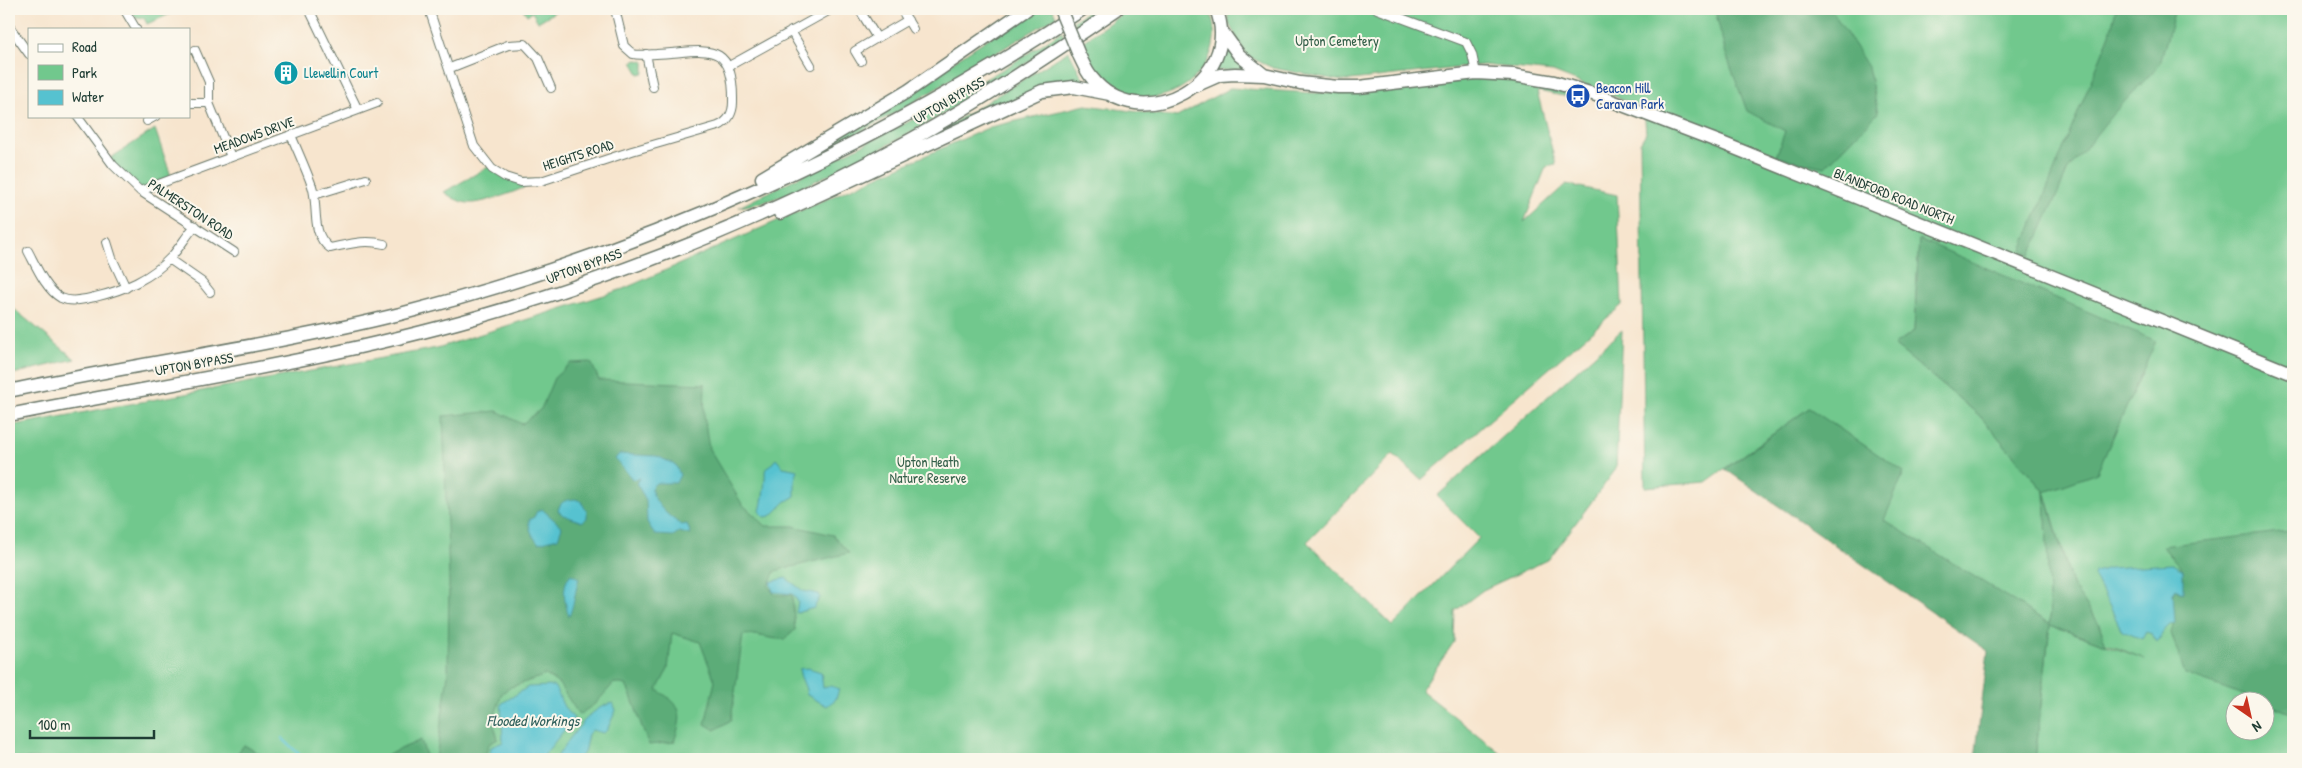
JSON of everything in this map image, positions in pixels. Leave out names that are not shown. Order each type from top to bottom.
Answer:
[{"type":"highway","points":[[678,223],[728,194],[762,178],[871,114],[1027,9]]},
{"type":"highway","points":[[1060,9],[1079,55],[1092,78],[1110,94]]},
{"type":"highway","name":"UPTON BYPASS","points":[[9,391],[259,345],[411,311],[539,274],[678,223],[808,165],[916,110],[1083,9]]},
{"type":"highway","name":"UPTON BYPASS","points":[[9,415],[298,361],[377,343],[519,305],[665,253],[802,194],[910,140],[997,89],[1117,9]]},
{"type":"highway","points":[[1195,86],[1214,62],[1221,30],[1216,9]]},
{"type":"highway","name":"BLANDFORD ROAD NORTH","points":[[1221,30],[1239,55],[1264,75]]},
{"type":"highway","name":"BLANDFORD ROAD NORTH","points":[[1110,94],[1127,102],[1153,104],[1172,99],[1220,75],[1264,75],[1300,83],[1352,87],[1476,73],[1532,78],[1596,95],[1900,213],[2293,374]]},
{"type":"highway","points":[[665,253],[728,234],[780,214],[1042,92],[1074,87],[1110,94]]},
{"type":"street","points":[[124,9],[135,28]]},
{"type":"street","points":[[309,9],[358,110]]},
{"type":"street","name":"HEIGHTS ROAD","points":[[429,9],[450,68],[474,146],[492,169],[521,182],[541,181],[722,124],[729,118],[733,105],[733,84],[729,66]]},
{"type":"street","points":[[615,9],[626,48],[636,55],[706,50],[718,54],[729,66],[832,9]]},
{"type":"street","points":[[858,9],[877,38]]},
{"type":"street","points":[[1376,9],[1466,42],[1472,54],[1476,73]]},
{"type":"street","points":[[861,61],[855,51],[906,17],[913,29]]},
{"type":"street","points":[[9,26],[28,53]]},
{"type":"street","points":[[791,31],[811,65]]},
{"type":"street","points":[[450,68],[508,45],[525,44],[538,58],[551,88]]},
{"type":"street","points":[[195,50],[209,82],[209,103],[231,158]]},
{"type":"street","points":[[646,54],[653,87]]},
{"type":"street","points":[[190,103],[209,103]]},
{"type":"street","name":"MEADOWS DRIVE","points":[[140,191],[378,103]]},
{"type":"street","name":"PALMERSTON ROAD","points":[[78,118],[113,165],[140,191],[234,252]]},
{"type":"street","points":[[147,121],[152,118]]},
{"type":"street","points":[[291,135],[313,191],[318,234],[324,244],[330,248],[354,241],[371,241],[384,244]]},
{"type":"street","points":[[313,191],[366,179]]},
{"type":"street","points":[[28,251],[41,275],[60,298],[73,301],[87,299],[126,288],[159,268],[169,259],[195,226]]},
{"type":"street","points":[[107,242],[126,288]]},
{"type":"street","points":[[169,259],[202,282],[210,292]]},
{"type":"green space","points":[[131,9],[176,9],[177,11],[147,24],[144,18],[135,17]]},
{"type":"green space","points":[[523,9],[555,9],[556,11],[538,22],[532,12],[527,15]]},
{"type":"green space","points":[[1033,9],[1053,9],[1056,17],[899,111],[813,157],[812,154]]},
{"type":"green space","points":[[1091,9],[1108,9],[1078,30],[1073,21]]},
{"type":"green space","points":[[1129,9],[1209,9],[1214,34],[1210,56],[1198,75],[1180,89],[1159,97],[1136,97],[1115,90],[1096,73],[1082,42]]},
{"type":"green space","name":"Upton Cemetery","points":[[1227,9],[2293,9],[2293,759],[2035,759],[2050,625],[1883,520],[1809,408],[1706,482],[1645,487],[1640,143],[1646,133],[1644,108],[1553,72],[1483,65],[1342,81],[1273,68],[1247,56],[1229,24]],"holes":[[[1919,239],[2045,492],[1979,415],[1894,345],[1914,331]],[[2046,494],[2072,585],[2099,624],[2105,643],[2145,659],[2050,625]]]},
{"type":"green space","points":[[1719,9],[1831,9],[1868,67],[1878,113],[1825,167],[1776,157],[1785,131],[1747,111],[1726,54],[1716,14]]},
{"type":"green space","points":[[2116,9],[2175,9],[2160,64],[2111,116],[2068,170],[2030,256],[2022,250],[2110,34]]},
{"type":"green space","points":[[1062,31],[1065,39],[919,128],[859,160],[785,195],[739,207],[922,115],[1010,65]]},
{"type":"green space","points":[[1224,45],[1245,66],[1244,69],[1215,71]]},
{"type":"green space","points":[[1069,51],[1084,81],[1082,83],[1065,81],[1055,83],[897,153],[956,121]]},
{"type":"green space","points":[[637,60],[644,61],[644,73],[639,74],[632,62]]},
{"type":"green space","name":"Upton Heath Nature Reserve","points":[[1474,76],[1551,85],[1571,94],[1569,97],[1537,91],[1556,165],[1546,167],[1524,222],[1566,184],[1617,195],[1622,305],[1421,480],[1393,454],[1307,542],[1393,626],[1479,538],[1437,496],[1622,330],[1616,469],[1549,559],[1483,590],[1455,611],[1454,642],[1421,690],[1508,759],[9,759],[9,426],[437,348],[623,289],[990,127],[1086,105],[1177,117],[1230,88],[1314,93],[1413,89],[1412,82]]},
{"type":"green space","points":[[155,129],[172,179],[140,191],[109,159]]},
{"type":"green space","points":[[490,166],[505,177],[538,181],[506,195],[473,203],[461,202],[444,192]]},
{"type":"green space","points":[[1919,239],[2156,341],[2097,473],[2045,492],[1979,415],[1894,345],[1914,331]]},
{"type":"green space","points":[[9,305],[75,359],[9,375]]},
{"type":"green space","points":[[591,362],[599,380],[705,384],[704,415],[709,449],[742,504],[766,526],[793,526],[833,535],[849,553],[775,571],[768,586],[775,595],[792,595],[795,630],[785,639],[743,635],[731,720],[715,730],[705,724],[715,681],[700,642],[672,633],[668,669],[657,690],[677,706],[679,712],[679,724],[674,742],[649,745],[626,685],[614,683],[596,703],[579,715],[559,684],[546,675],[511,687],[502,693],[493,722],[498,739],[489,744],[484,759],[436,759],[448,674],[449,580],[443,416],[497,411],[522,424],[541,409],[554,378],[571,363]]},
{"type":"green space","points":[[1809,408],[1904,472],[1884,520],[2050,624],[2045,492],[2072,585],[2099,624],[2106,645],[2050,625],[2035,759],[1975,759],[1988,651],[1725,469]]},
{"type":"green space","points":[[2289,531],[2293,533],[2293,714],[2274,707],[2274,690],[2229,690],[2185,674],[2171,633],[2173,628],[2173,598],[2176,588],[2182,593],[2183,570],[2162,546]]},
{"type":"green space","points":[[421,740],[427,759],[378,759]]},
{"type":"green space","points":[[244,745],[269,759],[233,759]]},
{"type":"water","points":[[619,454],[657,456],[676,465],[680,475],[676,483],[656,483],[651,488],[663,510],[682,525],[687,524],[691,535],[679,532],[673,536],[655,535],[647,522],[646,500],[636,483],[639,478],[633,480],[615,459]]},
{"type":"water","points":[[776,459],[783,467],[798,470],[795,480],[795,496],[785,502],[771,516],[764,517],[760,511],[764,492],[765,471]]},
{"type":"water","points":[[575,499],[581,501],[587,512],[587,518],[582,522],[563,515],[558,511],[560,505],[564,502]]},
{"type":"water","points":[[542,509],[562,527],[558,538],[539,543],[531,533],[529,520],[534,517],[537,511]]},
{"type":"water","points":[[2172,564],[2183,570],[2183,593],[2176,588],[2173,593],[2175,623],[2166,628],[2157,642],[2152,634],[2146,632],[2142,639],[2122,631],[2094,575],[2095,572],[2109,568]]},
{"type":"water","points":[[571,574],[579,578],[569,616],[564,594],[566,583]]},
{"type":"water","points":[[786,578],[803,591],[819,594],[820,597],[814,608],[796,613],[798,602],[793,594],[773,592],[770,582]]},
{"type":"water","points":[[808,668],[821,672],[823,688],[831,686],[839,689],[836,699],[827,706],[807,695],[799,669]]},
{"type":"water","name":"Flooded Workings","points":[[554,686],[564,707],[574,718],[545,754],[546,759],[489,759],[491,747],[503,742],[501,704],[528,687]]},
{"type":"water","name":"Flooded Workings","points":[[613,703],[616,710],[607,730],[603,733],[592,730],[588,734],[584,753],[578,759],[555,759],[588,717],[604,706]]},
{"type":"waterway","points":[[282,738],[304,759]]},
{"type":"place","name":"Llewellin Court","points":[[286,73]]},
{"type":"place","name":"Beacon Hill Caravan Park","points":[[1578,96]]}]
